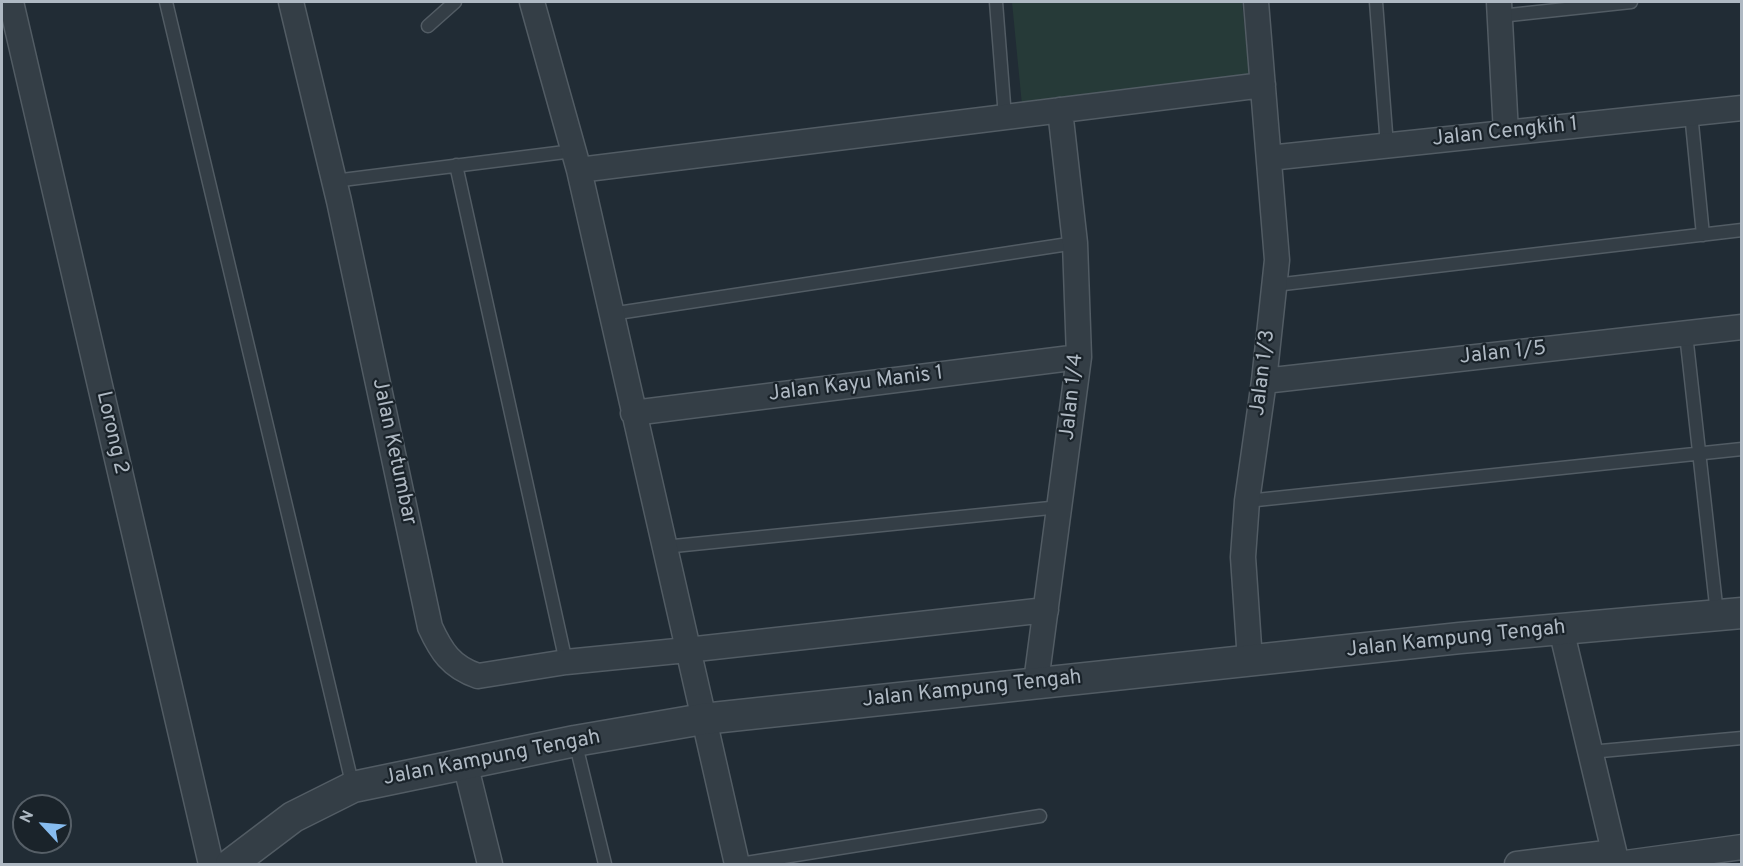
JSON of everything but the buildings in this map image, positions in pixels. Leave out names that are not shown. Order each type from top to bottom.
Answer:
[{"type":"street","name":"Lorong 2","points":[[11,2],[211,864]]},
{"type":"street","name":"Jalan Ketumbar","points":[[291,2],[334,180],[430,627],[440,650],[466,672],[478,676],[566,662],[1046,610]]},
{"type":"street","points":[[532,2],[576,161],[687,650],[739,864]]},
{"type":"street","name":"Jalan 1/3","points":[[1250,661],[1243,557],[1247,501],[1264,381],[1277,260],[1256,2]]},
{"type":"street","points":[[1499,9],[1506,133]]},
{"type":"street","points":[[576,161],[1005,117],[1263,85]]},
{"type":"street","name":"Jalan Cengkih 1","points":[[1269,158],[1742,108]]},
{"type":"street","name":"Jalan 1/4","points":[[1036,682],[1079,357],[1076,243],[1060,110]]},
{"type":"street","name":"Jalan 1/5","points":[[1264,381],[1742,327]]},
{"type":"street","name":"Jalan Kayu Manis 1","points":[[633,413],[1079,357]]},
{"type":"street","name":"Jalan Kampung Tengah","points":[[231,864],[292,817],[353,787],[575,741],[703,719],[1036,682],[1729,614]]},
{"type":"street","points":[[1561,629],[1617,860]]},
{"type":"street","points":[[465,763],[490,864]]},
{"type":"street","points":[[1517,864],[1617,860],[1742,847]]},
{"type":"lane","points":[[166,2],[353,787]]},
{"type":"lane","points":[[428,26],[455,2]]},
{"type":"lane","points":[[996,2],[1005,117]]},
{"type":"lane","points":[[1376,2],[1387,146]]},
{"type":"lane","points":[[1499,9],[1631,2]]},
{"type":"lane","points":[[1691,113],[1702,235]]},
{"type":"lane","points":[[334,180],[456,165],[576,161]]},
{"type":"lane","points":[[456,165],[566,662]]},
{"type":"lane","points":[[1275,285],[1742,230]]},
{"type":"lane","points":[[611,314],[1076,243]]},
{"type":"lane","points":[[1686,334],[1700,453],[1729,614]]},
{"type":"lane","points":[[1247,501],[1742,449]]},
{"type":"lane","points":[[664,547],[1060,507]]},
{"type":"lane","points":[[1590,752],[1742,738]]},
{"type":"lane","points":[[575,741],[604,864]]},
{"type":"lane","points":[[739,864],[1040,816]]},
{"type":"green space","points":[[1012,2],[1242,2],[1250,82],[1022,105]]}]
